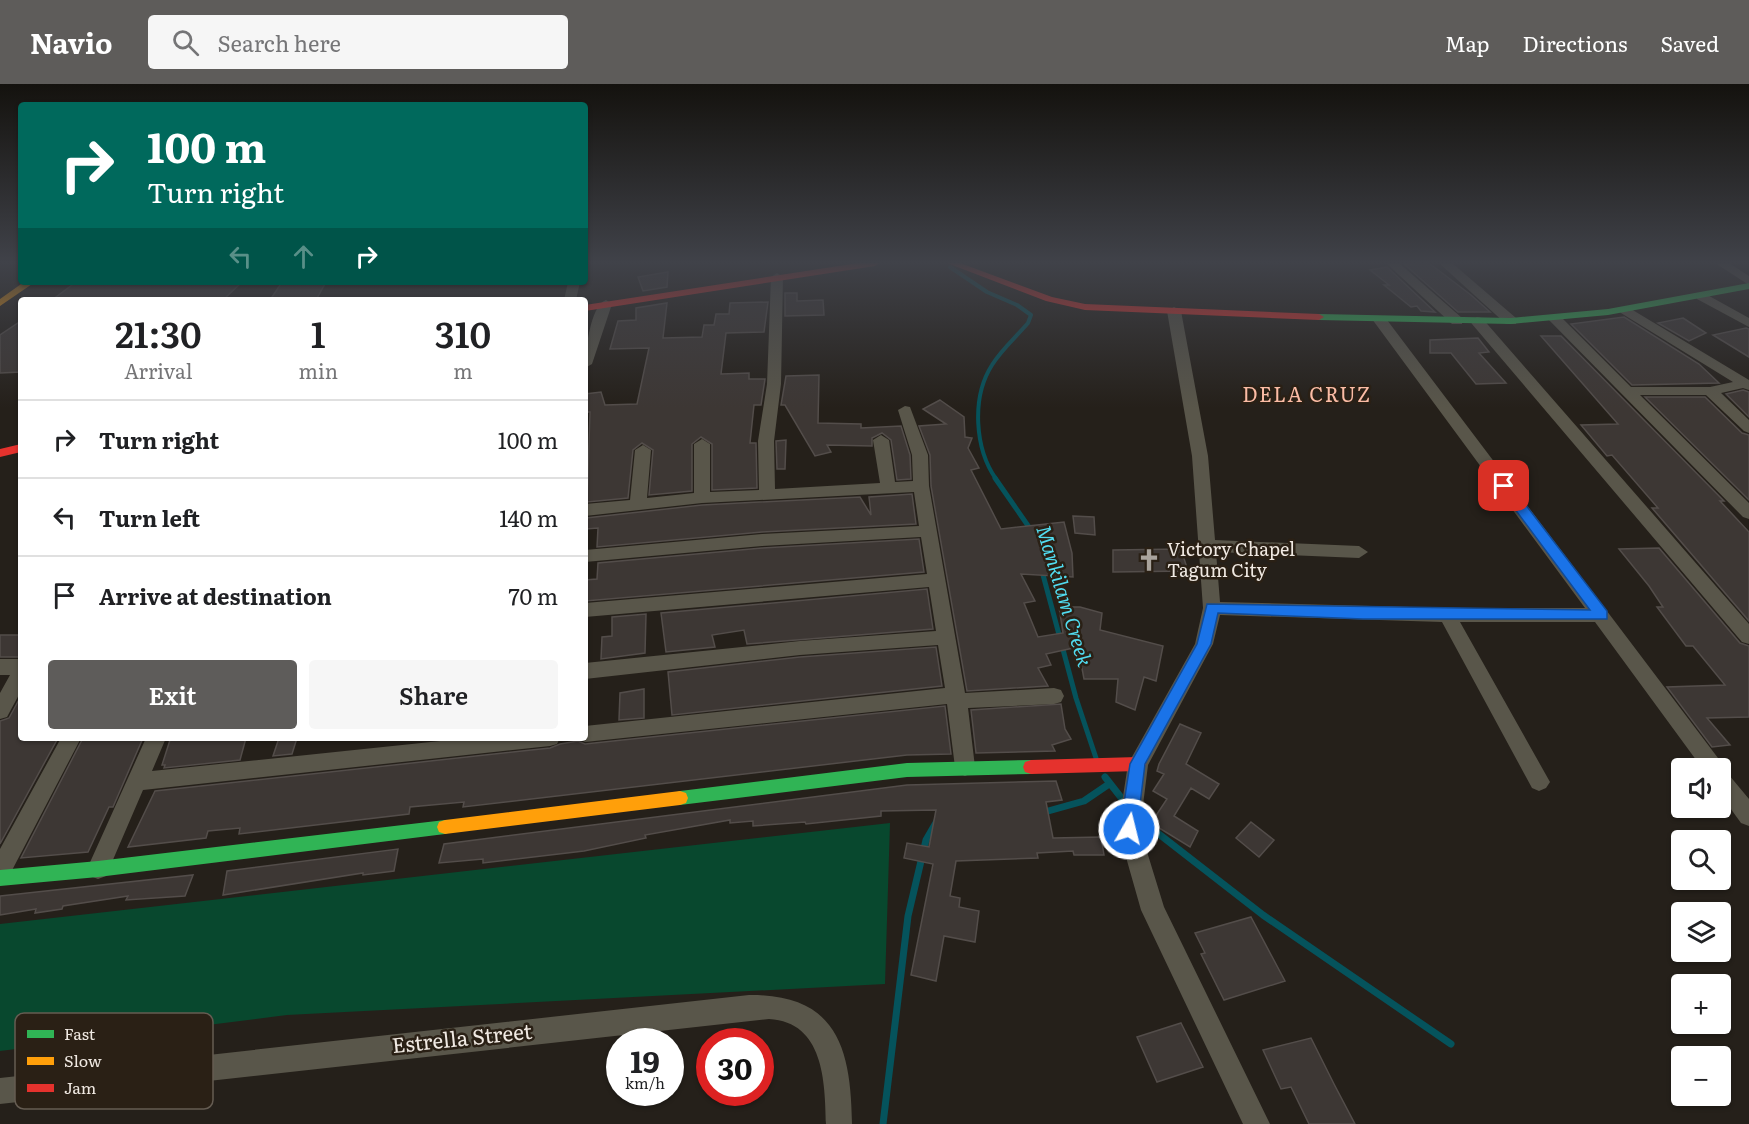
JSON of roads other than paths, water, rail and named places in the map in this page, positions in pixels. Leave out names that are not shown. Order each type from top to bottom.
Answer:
[{"type":"main road","points":[[1188,312],[1457,321],[1555,319],[1614,312]]},
{"type":"main road","points":[[0,453],[18,449]]},
{"type":"main road","points":[[0,878],[98,869],[694,794],[907,770],[1138,764]]},
{"type":"street","points":[[588,355],[603,312]]},
{"type":"street","points":[[767,493],[766,441],[774,384],[776,312]]},
{"type":"street","points":[[1174,312],[1200,456],[1209,546],[1212,608],[1204,644],[1138,764],[1129,829],[1137,862],[1154,910],[1257,1124]]},
{"type":"street","points":[[1446,312],[1457,321]]},
{"type":"street","points":[[1499,312],[1510,321]]},
{"type":"street","points":[[1628,312],[1746,385]]},
{"type":"street","points":[[1729,312],[1749,323]]},
{"type":"street","points":[[1379,319],[1707,758]]},
{"type":"street","points":[[1555,319],[1749,513]]},
{"type":"street","points":[[1477,321],[1749,637]]},
{"type":"street","points":[[1629,391],[1710,391],[1746,385]]},
{"type":"street","points":[[1710,391],[1749,428]]},
{"type":"street","points":[[905,410],[920,455],[926,531],[956,698],[965,767]]},
{"type":"street","points":[[881,440],[888,486]]},
{"type":"street","points":[[702,444],[702,498]]},
{"type":"street","points":[[638,505],[643,450]]},
{"type":"street","points":[[588,510],[767,493],[921,486]]},
{"type":"street","points":[[588,556],[762,540],[926,531]]},
{"type":"street","points":[[1209,546],[1359,552]]},
{"type":"street","points":[[588,610],[935,580]]},
{"type":"street","points":[[1212,608],[1447,615],[1602,615]]},
{"type":"street","points":[[1447,615],[1539,782]]},
{"type":"street","points":[[588,671],[800,648],[945,637]]},
{"type":"street","points":[[0,667],[18,667]]},
{"type":"street","points":[[0,711],[18,678]]},
{"type":"street","points":[[588,734],[956,698],[1054,696]]},
{"type":"street","points":[[0,871],[69,741]]},
{"type":"street","points":[[98,869],[155,741]]},
{"type":"street","points":[[136,782],[522,741]]},
{"type":"street","points":[[1731,792],[1749,816]]},
{"type":"street","name":"Estrella Street","points":[[213,1067],[759,1007],[781,1008],[808,1019],[823,1035],[834,1053],[839,1087],[838,1124]]},
{"type":"street","name":"Estrella Street","points":[[0,1091],[15,1089]]},
{"type":"waterway","name":"Mankilam Creek","points":[[996,479],[989,467],[980,438],[978,408],[985,378],[1004,349],[1028,323],[1031,315],[1026,312]]},
{"type":"waterway","name":"Mankilam Creek","points":[[995,478],[1031,530]]},
{"type":"waterway","name":"Mankilam Creek","points":[[1042,571],[1076,698],[1096,758]]},
{"type":"waterway","points":[[1105,777],[1123,800]]},
{"type":"waterway","points":[[1041,813],[1084,801],[1109,784]]},
{"type":"waterway","points":[[883,1124],[908,916],[926,840],[937,821]]},
{"type":"waterway","points":[[1155,831],[1263,915],[1451,1044]]},
{"type":"place","name":"Victory Chapel Tagum City","points":[[1149,560]]},
{"type":"district","name":"DELA CRUZ","points":[[1307,395]]}]
